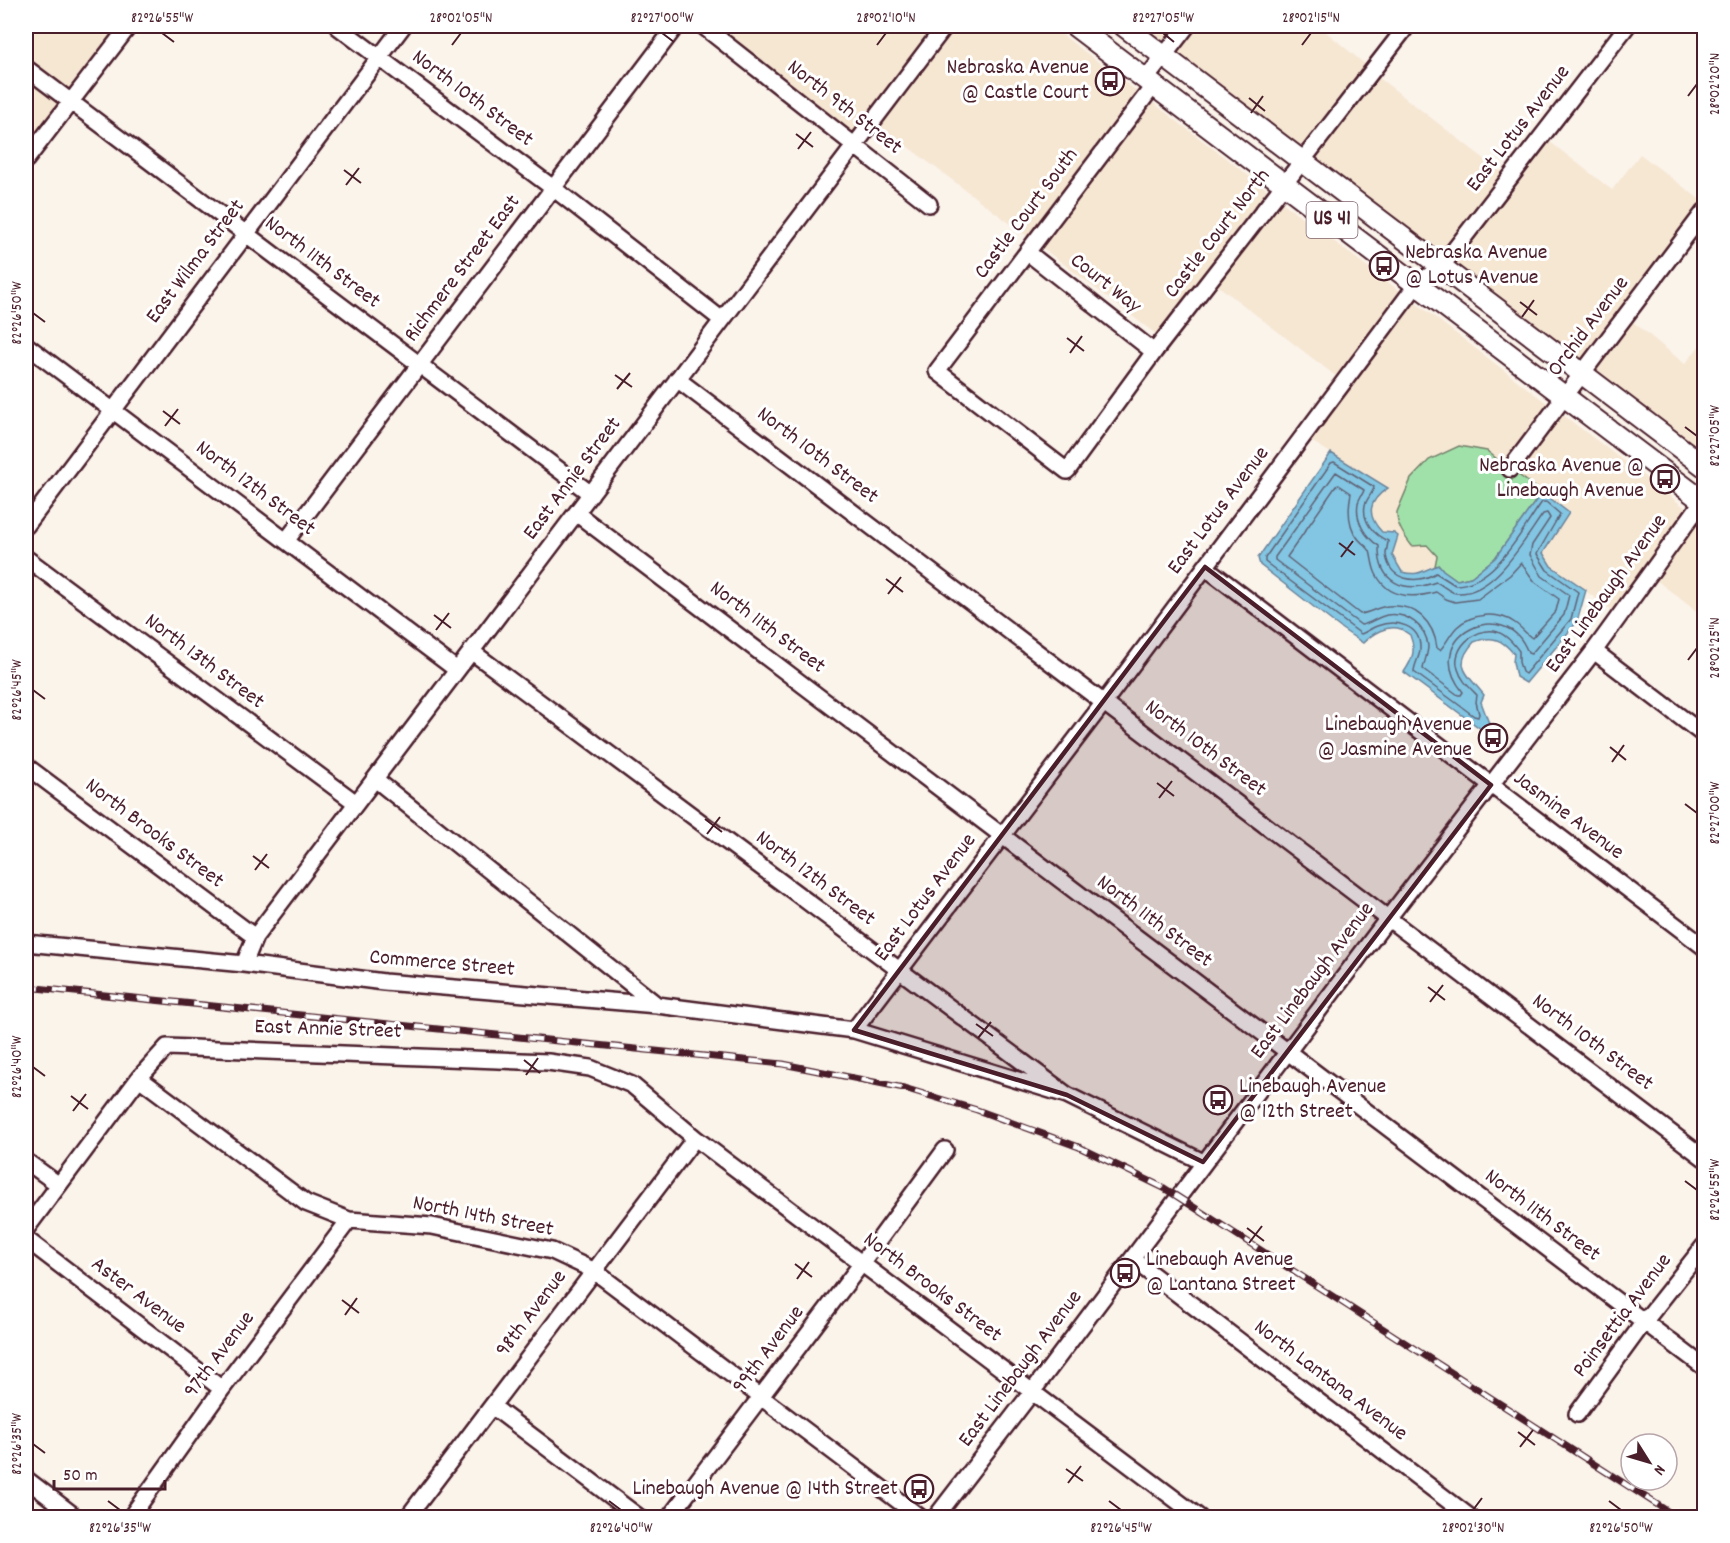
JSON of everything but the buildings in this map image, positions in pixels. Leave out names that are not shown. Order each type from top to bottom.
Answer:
[{"type":"main road","name":"US 41","points":[[1075,26],[1704,501]]},
{"type":"main road","name":"US 41","points":[[1125,26],[1704,466]]},
{"type":"street","points":[[26,160],[129,26]]},
{"type":"street","name":"North 10th Street","points":[[337,26],[553,188],[722,320]]},
{"type":"street","name":"East Wilma Street","points":[[26,526],[403,26]]},
{"type":"street","name":"Richmere Street East","points":[[286,541],[676,26]]},
{"type":"street","name":"North 9th Street","points":[[703,26],[930,204]]},
{"type":"street","name":"East Annie Street","points":[[244,964],[255,937],[945,26]]},
{"type":"street","name":"Castle Court South","points":[[1067,471],[937,370],[1027,252],[1150,82],[1164,55],[1187,26]]},
{"type":"street","name":"Castle Court North","points":[[1067,471],[1154,352],[1407,26]]},
{"type":"street","name":"East Lotus Avenue","points":[[854,1030],[1105,701],[1417,284],[1442,267],[1627,26]]},
{"type":"street","name":"North 11th Street","points":[[26,68],[591,494]]},
{"type":"street","name":"Orchid Avenue","points":[[1510,469],[1704,212]]},
{"type":"street","name":"Court Way","points":[[1027,252],[1154,352]]},
{"type":"street","name":"North 12th Street","points":[[26,345],[457,670]]},
{"type":"street","name":"North 10th Street","points":[[677,379],[1105,701],[1704,1158]]},
{"type":"street","name":"East Linebaugh Avenue","points":[[935,1518],[1389,917],[1594,651],[1704,501]]},
{"type":"street","name":"North 11th Street","points":[[576,513],[1704,1367]]},
{"type":"street","name":"North 13th Street","points":[[26,558],[356,803]]},
{"type":"street","name":"Jasmine Avenue","points":[[1205,567],[1704,947]]},
{"type":"street","name":"North 12th Street","points":[[471,651],[1067,1095],[1203,1162]]},
{"type":"street","points":[[1594,651],[1704,735]]},
{"type":"street","name":"North Brooks Street","points":[[26,766],[255,937]]},
{"type":"street","points":[[375,779],[657,1005]]},
{"type":"street","name":"Commerce Street","points":[[26,943],[244,964],[384,982],[657,1005],[854,1030],[1067,1095]]},
{"type":"street","name":"East Annie Street","points":[[26,1229],[139,1078],[167,1047],[548,1062],[590,1068],[632,1085],[695,1138]]},
{"type":"street","name":"North 14th Street","points":[[139,1078],[306,1203],[349,1220],[432,1226],[552,1251],[593,1270],[921,1518]]},
{"type":"street","name":"North Brooks Street","points":[[695,1138],[1200,1518]]},
{"type":"street","name":"98th Avenue","points":[[406,1518],[695,1138]]},
{"type":"street","name":"99th Avenue","points":[[669,1518],[945,1150]]},
{"type":"street","points":[[26,1161],[59,1185]]},
{"type":"street","name":"97th Avenue","points":[[130,1518],[222,1389],[349,1220]]},
{"type":"street","name":"Aster Avenue","points":[[26,1239],[222,1389]]},
{"type":"street","name":"Poinsettia Avenue","points":[[1577,1414],[1644,1322],[1704,1246]]},
{"type":"street","name":"North Lantana Avenue","points":[[1132,1259],[1471,1518]]},
{"type":"street","points":[[492,1406],[640,1518]]},
{"type":"street","points":[[26,1479],[77,1518]]},
{"type":"highlighted area","points":[[1205,567],[1491,785],[1203,1162],[1067,1095],[854,1030]]},
{"type":"shaded area","points":[[26,26],[118,26],[68,91],[26,59]]},
{"type":"shaded area","points":[[715,26],[934,26],[853,133]]},
{"type":"shaded area","points":[[956,26],[1051,26],[1138,92],[1028,237],[880,126]]},
{"type":"shaded area","points":[[1138,26],[1176,26],[1162,44]]},
{"type":"shaded area","points":[[1198,26],[1319,26],[1366,65],[1301,150],[1176,54]]},
{"type":"shaded area","points":[[1378,77],[1503,173],[1439,256],[1315,161]]},
{"type":"shaded area","points":[[26,78],[59,103],[26,146]]},
{"type":"shaded area","points":[[1152,102],[1269,191],[1157,335],[1041,247]]},
{"type":"shaded area","points":[[1549,141],[1612,190],[1640,154],[1702,201],[1580,362],[1453,266]]},
{"type":"shaded area","points":[[1282,202],[1401,292],[1337,377],[1217,285]]},
{"type":"shaded area","points":[[1415,302],[1548,404],[1503,464],[1487,451],[1411,479],[1396,518],[1437,556],[1435,566],[1420,574],[1402,572],[1392,555],[1394,545],[1398,540],[1382,532],[1372,517],[1371,505],[1387,488],[1311,441]]},
{"type":"shaded area","points":[[1632,321],[1685,364],[1704,340],[1704,457],[1594,372]]},
{"type":"shaded area","points":[[1562,414],[1687,509],[1613,611],[1551,566],[1543,553],[1569,513],[1517,474]]},
{"type":"shaded area","points":[[1700,519],[1704,523],[1704,617],[1656,580]]},
{"type":"green space","points":[[1459,446],[1487,451],[1503,464],[1499,470],[1512,480],[1517,474],[1542,492],[1495,558],[1471,577],[1457,580],[1439,565],[1435,566],[1437,556],[1427,545],[1412,546],[1399,526],[1397,512],[1411,479],[1429,460]]},
{"type":"water","points":[[1331,453],[1388,488],[1373,503],[1373,520],[1382,532],[1394,533],[1398,536],[1392,555],[1402,572],[1418,573],[1439,565],[1457,580],[1471,577],[1495,558],[1542,492],[1569,513],[1543,553],[1551,566],[1586,590],[1577,622],[1526,683],[1516,677],[1514,654],[1505,645],[1491,639],[1474,642],[1467,651],[1463,664],[1468,676],[1484,695],[1481,702],[1490,726],[1485,732],[1404,672],[1413,654],[1410,635],[1401,629],[1390,628],[1375,633],[1363,643],[1260,565],[1258,558]]},
{"type":"railway","points":[[26,987],[783,1064],[904,1088],[977,1110],[1079,1147],[1164,1188],[1678,1518]]},
{"type":"place","name":"Nebraska Avenue @ Castle Court","points":[[1110,81]]},
{"type":"place","name":"Nebraska Avenue @ Lotus Avenue","points":[[1384,266]]},
{"type":"place","name":"Nebraska Avenue @ Linebaugh Avenue","points":[[1665,479]]},
{"type":"place","name":"Linebaugh Avenue @ Jasmine Avenue","points":[[1493,738]]},
{"type":"place","name":"Linebaugh Avenue @ 12th Street","points":[[1218,1100]]},
{"type":"place","name":"Linebaugh Avenue @ Lantana Street","points":[[1125,1273]]},
{"type":"place","name":"Linebaugh Avenue @ 14th Street","points":[[919,1489]]}]
